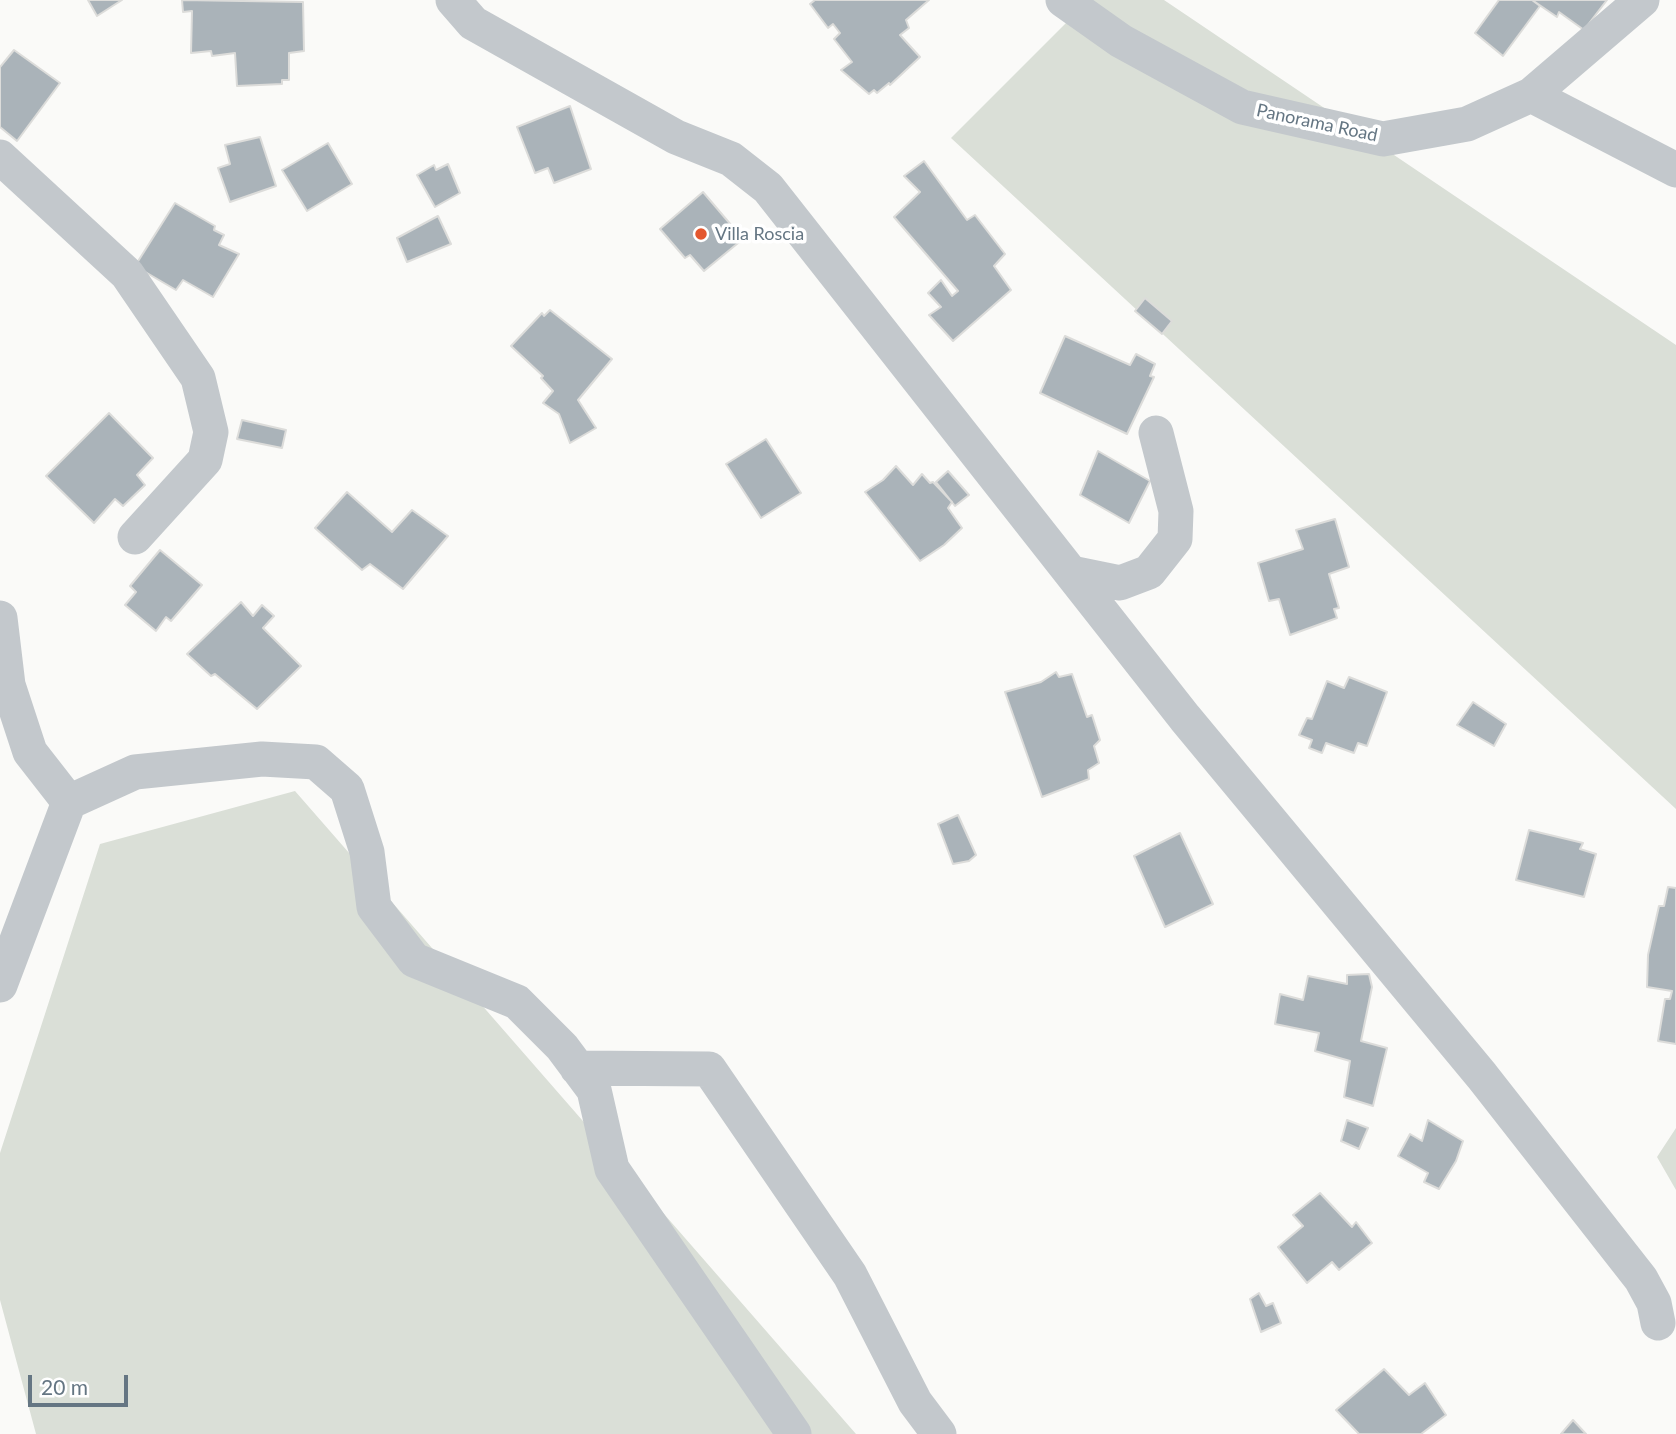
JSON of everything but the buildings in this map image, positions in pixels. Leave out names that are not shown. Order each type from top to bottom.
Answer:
[{"type":"street","points":[[453,0],[473,23],[676,137],[731,159],[768,188],[1185,718],[1482,1076],[1641,1279],[1654,1303],[1658,1323]]},
{"type":"street","name":"Panorama Road","points":[[1063,0],[1121,41],[1242,107],[1383,139],[1467,124],[1531,95],[1642,0]]},
{"type":"street","points":[[1531,95],[1676,170]]},
{"type":"street","points":[[0,157],[127,274],[198,378],[211,432],[205,460],[135,537]]},
{"type":"street","points":[[1071,573],[1120,583],[1149,572],[1163,559],[1175,539],[1176,511],[1156,433]]},
{"type":"street","points":[[0,618],[8,685],[30,752],[69,802]]},
{"type":"street","points":[[0,985],[69,802],[135,772],[262,759],[316,762],[347,789],[367,852],[374,907],[414,960],[517,1002],[562,1046],[594,1090],[612,1169],[793,1434]]},
{"type":"street","points":[[578,1068],[709,1069],[850,1275],[915,1402],[939,1434]]},
{"type":"shaded area","points":[[1089,0],[1164,0],[1676,345],[1676,809],[951,138]]},
{"type":"shaded area","points":[[295,791],[856,1434],[36,1434],[0,1300],[0,1153],[100,844]]},
{"type":"shaded area","points":[[1676,1128],[1676,1190],[1657,1157]]},
{"type":"place","name":"Villa Roscia","points":[[701,234]]}]
